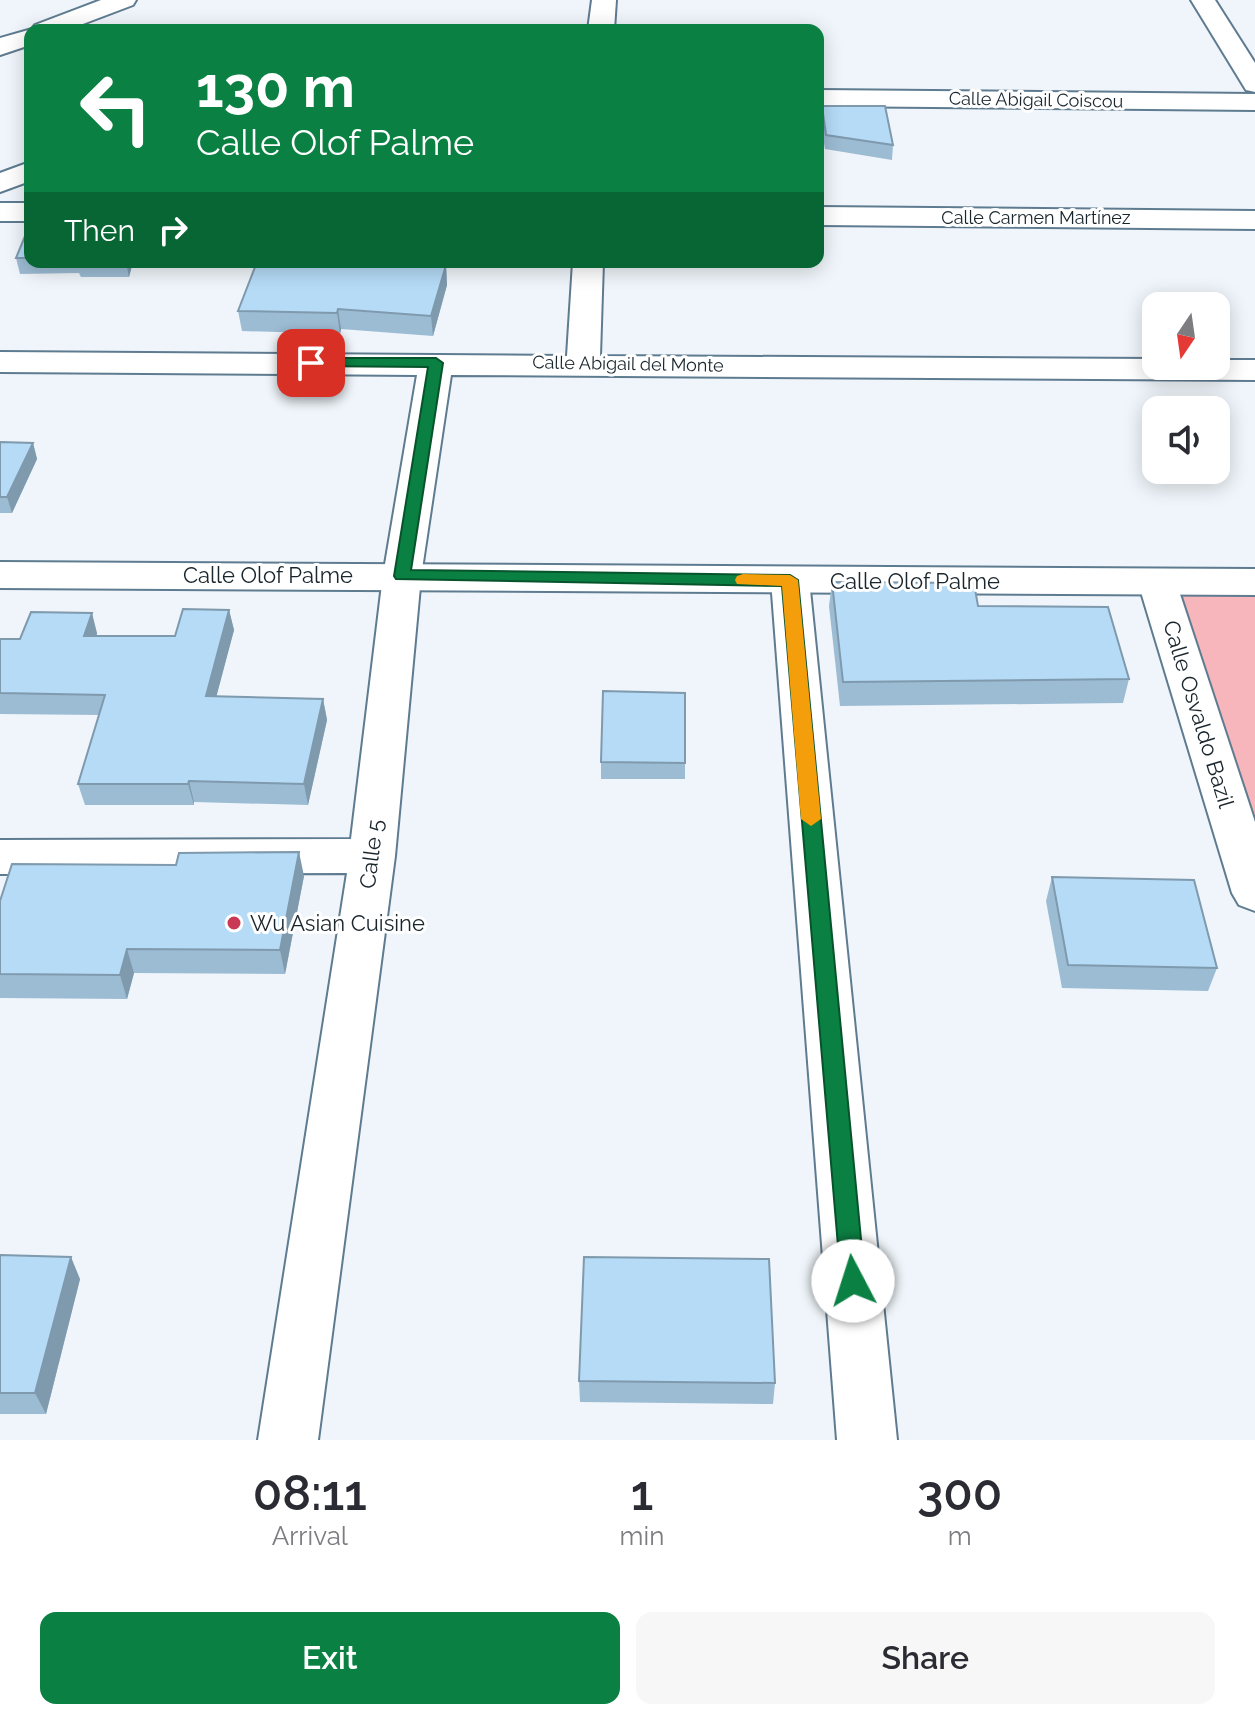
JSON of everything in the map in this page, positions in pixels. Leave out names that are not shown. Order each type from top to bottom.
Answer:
[{"type":"street","points":[[60,24],[124,0]]},
{"type":"street","points":[[602,24],[604,0]]},
{"type":"street","points":[[1203,0],[1255,84]]},
{"type":"street","points":[[0,47],[24,38]]},
{"type":"street","name":"Calle Abigail Coiscou","points":[[824,98],[1255,102]]},
{"type":"street","points":[[0,183],[24,173]]},
{"type":"street","points":[[0,212],[24,212]]},
{"type":"street","name":"Calle Carmen Martínez","points":[[824,216],[1255,220]]},
{"type":"street","points":[[583,364],[588,268]]},
{"type":"street","name":"Calle Abigail del Monte","points":[[0,362],[1255,370]]},
{"type":"street","name":"Calle 5","points":[[288,1440],[372,856],[402,576],[436,363]]},
{"type":"street","name":"Calle Olof Palme","points":[[0,575],[1255,582]]},
{"type":"street","points":[[790,580],[867,1440]]},
{"type":"street","name":"Calle Osvaldo Bazil","points":[[1157,582],[1255,893]]},
{"type":"street","points":[[0,857],[372,856]]},
{"type":"shaded area","points":[[1175,592],[1255,593],[1255,828]]},
{"type":"building","points":[[824,106],[885,106],[893,145],[826,135]]},
{"type":"building","points":[[24,239],[24,258],[16,258]]},
{"type":"building","points":[[255,268],[445,268],[431,316],[338,309],[337,313],[238,311]]},
{"type":"building","points":[[0,442],[33,443],[7,497],[0,497]]},
{"type":"building","points":[[832,582],[974,583],[978,606],[1108,607],[1129,679],[843,682]]},
{"type":"building","points":[[183,609],[229,610],[206,696],[323,699],[304,784],[189,781],[188,784],[78,784],[105,695],[0,693],[0,639],[20,639],[31,612],[92,613],[84,636],[175,636]]},
{"type":"building","points":[[603,691],[685,693],[685,763],[601,762]]},
{"type":"building","points":[[299,852],[280,950],[127,949],[120,975],[0,974],[0,901],[12,864],[176,865],[179,853]]},
{"type":"building","points":[[1052,877],[1194,880],[1217,968],[1068,965]]},
{"type":"building","points":[[0,1255],[71,1257],[35,1393],[0,1393]]},
{"type":"building","points":[[584,1257],[769,1259],[775,1383],[579,1381]]},
{"type":"slow traffic","points":[[743,580],[790,580],[811,819]]},
{"type":"place","name":"Wu Asian Cuisine","points":[[234,923]]},
{"type":"route","points":[[311,363],[436,363],[402,576],[790,580],[853,1281]]}]
